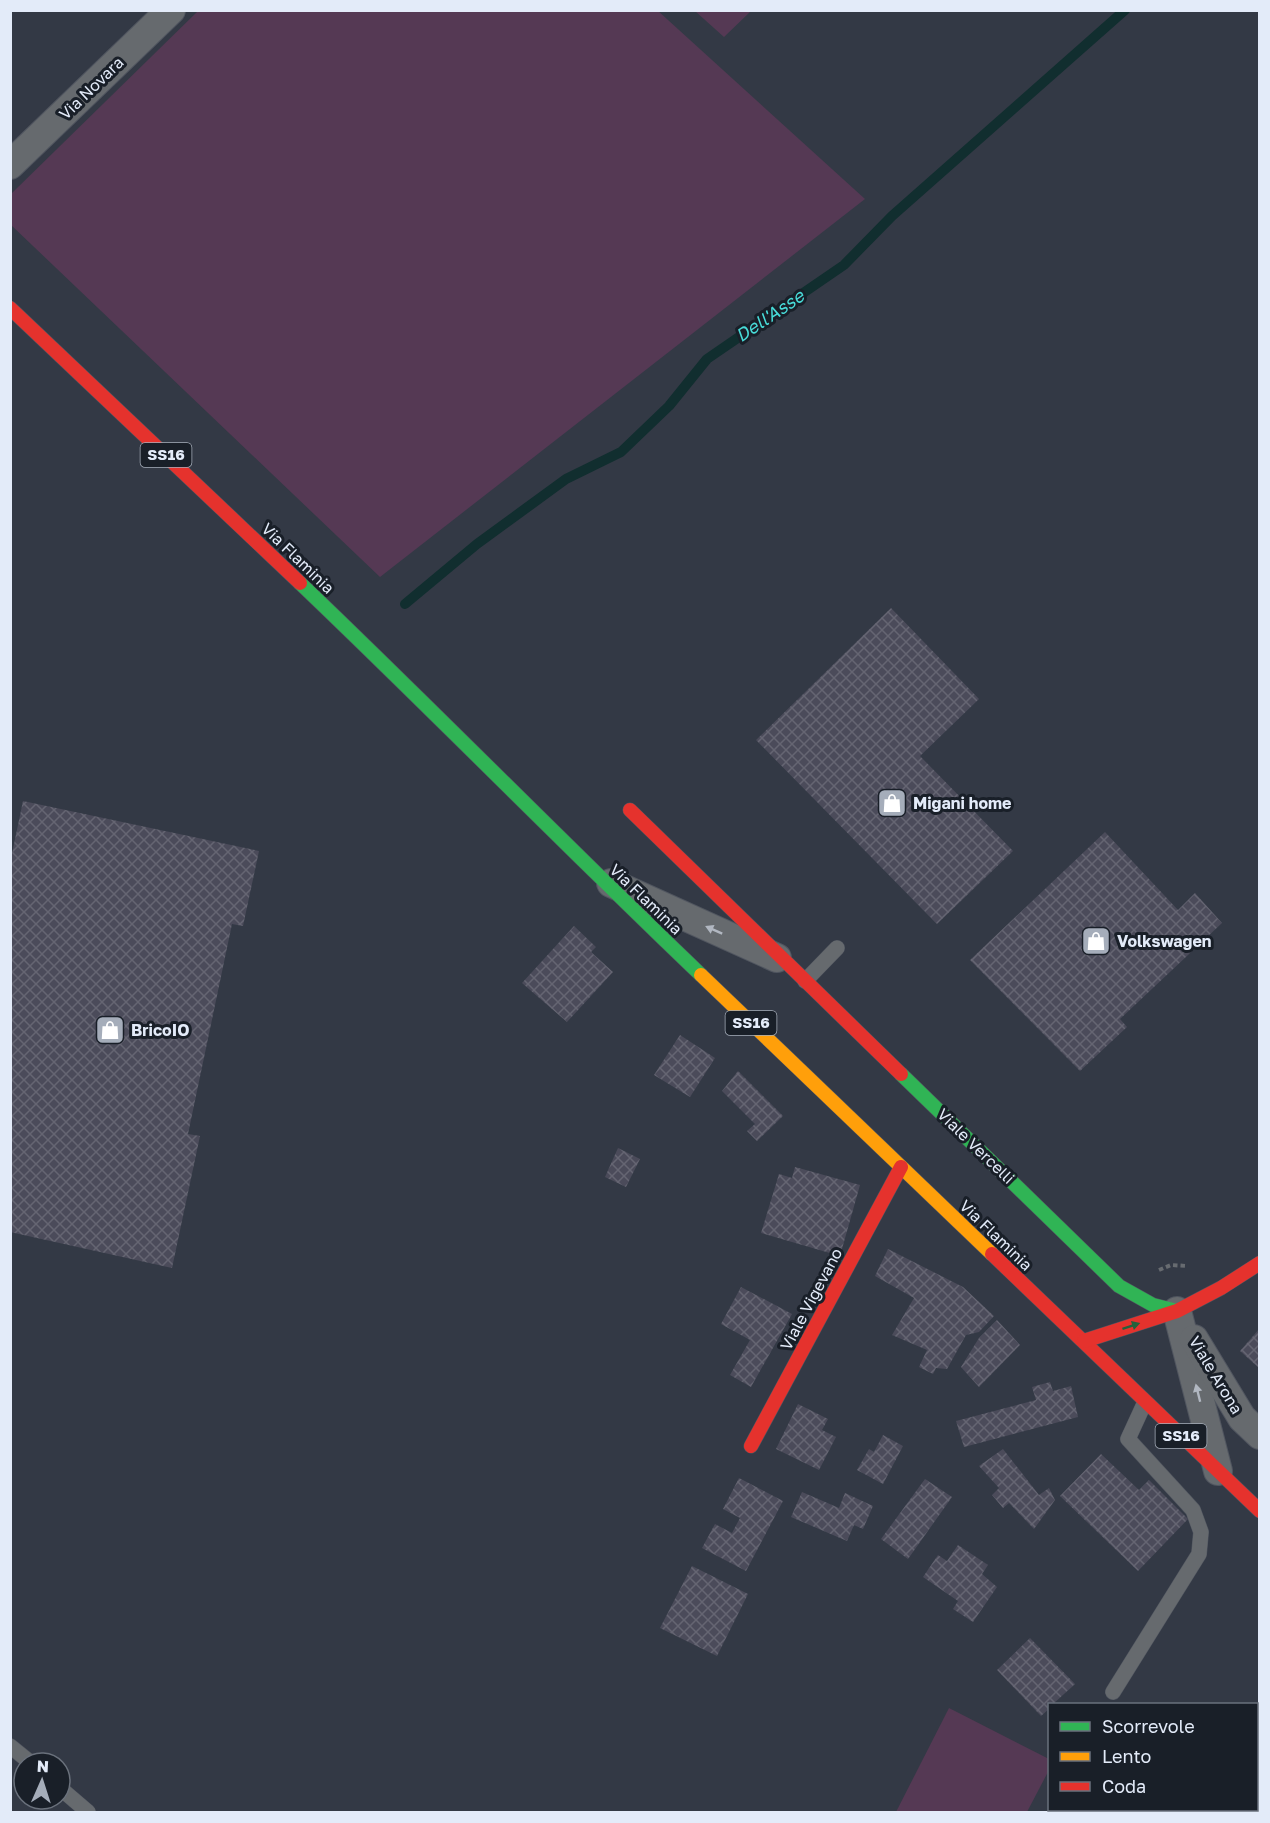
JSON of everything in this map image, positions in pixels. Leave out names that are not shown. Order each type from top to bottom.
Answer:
[{"type":"main road","name":"Via Flaminia","points":[[10,308],[391,670],[601,879],[1260,1511]]},
{"type":"main road","name":"Viale Vercelli","points":[[630,810],[1119,1286],[1153,1305],[1177,1311]]},
{"type":"main road","name":"Viale Vigevano","points":[[751,1446],[901,1167]]},
{"type":"main road","points":[[1084,1341],[1177,1311],[1221,1288],[1260,1263]]},
{"type":"street","name":"Via Novara","points":[[10,165],[171,10]]},
{"type":"street","name":"Viale Vercelli","points":[[601,879],[796,972]]},
{"type":"street","name":"Viale Arona","points":[[1177,1311],[1242,1418],[1260,1435]]},
{"type":"street","points":[[1177,1311],[1218,1471]]},
{"type":"lane","points":[[796,972],[837,948]]},
{"type":"lane","points":[[1113,1692],[1199,1554],[1202,1532],[1193,1510],[1128,1439],[1145,1402]]},
{"type":"lane","points":[[72,1798],[88,1812]]},
{"type":"shaded area","points":[[657,10],[865,199],[380,577],[11,225],[11,194],[198,11]]},
{"type":"shaded area","points":[[695,11],[751,11],[724,37]]},
{"type":"shaded area","points":[[949,1708],[1048,1758],[1048,1772],[1027,1812],[896,1812]]},
{"type":"building","name":"Migani home","points":[[891,608],[979,699],[920,756],[1013,851],[937,924],[756,740]]},
{"type":"building","name":"BricoIO","points":[[23,801],[259,851],[243,926],[232,924],[188,1134],[200,1136],[172,1268],[10,1232],[10,863]]},
{"type":"building","name":"Volkswagen","points":[[1105,832],[1178,910],[1195,893],[1222,923],[1120,1019],[1127,1027],[1080,1071],[970,960]]},
{"type":"building","points":[[574,926],[596,947],[591,952],[613,972],[567,1022],[522,983]]},
{"type":"building","points":[[680,1035],[715,1058],[690,1097],[654,1075]]},
{"type":"building","points":[[738,1071],[783,1116],[757,1141],[747,1131],[755,1124],[722,1091]]},
{"type":"building","points":[[618,1148],[640,1159],[626,1187],[605,1177]]},
{"type":"building","points":[[795,1167],[860,1185],[840,1256],[761,1233],[779,1174],[792,1178]]},
{"type":"building","points":[[888,1249],[963,1287],[994,1316],[979,1332],[966,1335],[947,1369],[936,1368],[933,1374],[919,1367],[927,1350],[892,1335],[914,1298],[875,1276]]},
{"type":"building","points":[[741,1287],[792,1314],[751,1387],[730,1375],[750,1340],[721,1324]]},
{"type":"building","points":[[997,1320],[1020,1345],[979,1387],[961,1367],[979,1338]]},
{"type":"building","points":[[1260,1328],[1260,1369],[1240,1351]]},
{"type":"building","points":[[1050,1382],[1053,1391],[1071,1386],[1078,1417],[964,1447],[956,1421],[1036,1400],[1032,1387]]},
{"type":"building","points":[[798,1404],[828,1419],[822,1430],[836,1437],[819,1470],[776,1449]]},
{"type":"building","points":[[883,1435],[903,1446],[883,1484],[857,1470],[869,1449],[874,1452]]},
{"type":"building","points":[[1003,1449],[1039,1495],[1049,1488],[1055,1500],[1034,1529],[1009,1503],[1003,1508],[992,1495],[999,1488],[979,1466]]},
{"type":"building","points":[[1101,1454],[1139,1490],[1149,1480],[1188,1519],[1138,1571],[1060,1496]]},
{"type":"building","points":[[739,1478],[783,1501],[746,1571],[702,1548],[715,1524],[732,1533],[740,1518],[723,1509]]},
{"type":"building","points":[[925,1479],[952,1497],[908,1559],[881,1539]]},
{"type":"building","points":[[802,1492],[839,1508],[845,1493],[873,1506],[863,1529],[854,1525],[847,1541],[791,1517]]},
{"type":"building","points":[[958,1545],[988,1565],[982,1574],[997,1587],[973,1622],[953,1609],[958,1601],[923,1577],[938,1555],[947,1561]]},
{"type":"building","points":[[692,1566],[748,1594],[717,1656],[660,1628]]},
{"type":"building","points":[[1030,1638],[1075,1684],[1054,1703],[1048,1703],[1048,1710],[1041,1716],[997,1670]]},
{"type":"waterway","name":"Dell'Asse","points":[[405,604],[477,544],[566,479],[621,452],[669,406],[707,359],[844,265],[892,216],[1125,10]]},
{"type":"traffic: fast","points":[[300,583],[701,975]]},
{"type":"traffic: fast","points":[[901,1074],[1119,1286],[1153,1305],[1177,1311]]},
{"type":"traffic: slow","points":[[701,975],[992,1254]]},
{"type":"traffic: jam","points":[[10,308],[300,583]]},
{"type":"traffic: jam","points":[[630,810],[901,1074]]},
{"type":"traffic: jam","points":[[751,1446],[901,1167]]},
{"type":"traffic: jam","points":[[992,1254],[1260,1511]]},
{"type":"traffic: jam","points":[[1084,1341],[1177,1311],[1221,1288],[1260,1263]]},
{"type":"place","name":"Migani home","points":[[892,803]]},
{"type":"place","name":"Volkswagen","points":[[1096,941]]},
{"type":"place","name":"BricoIO","points":[[110,1030]]}]
